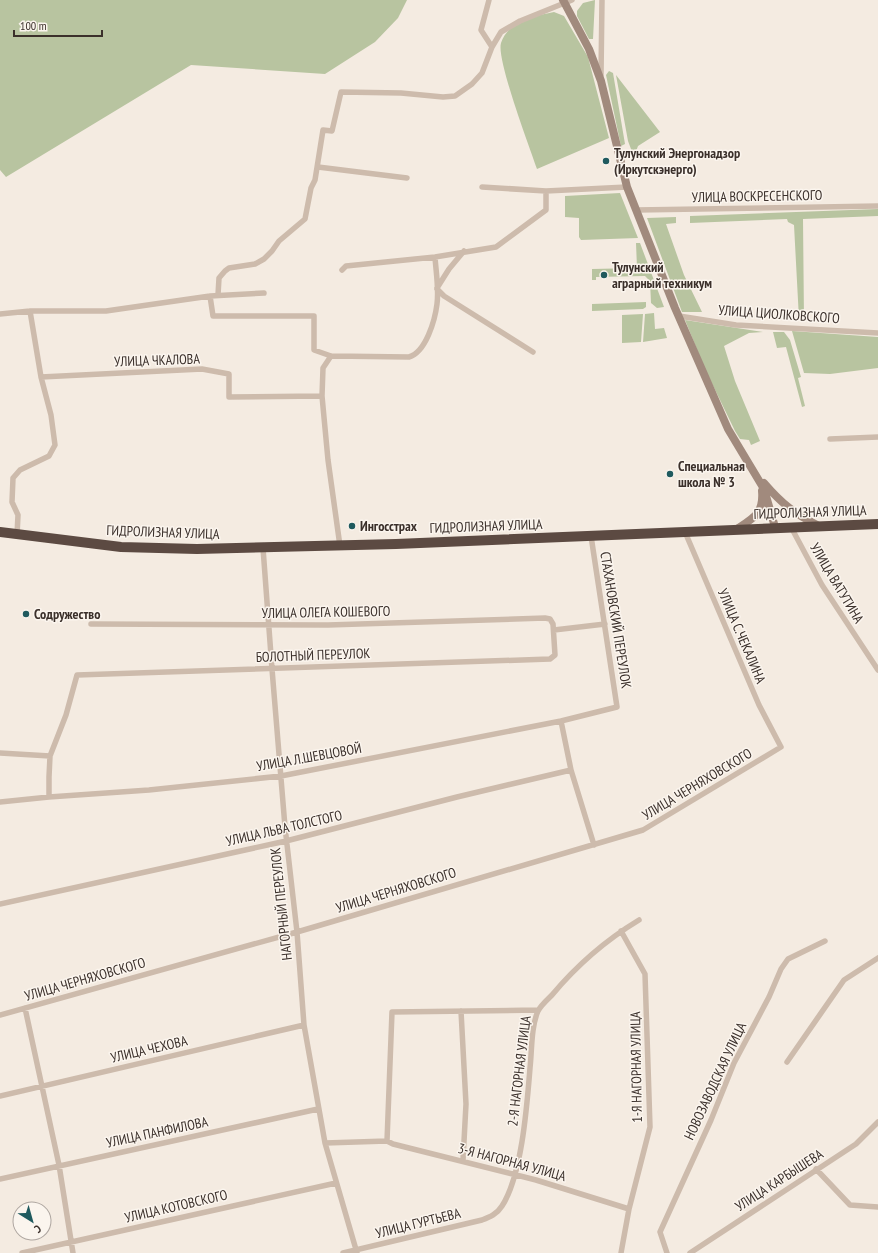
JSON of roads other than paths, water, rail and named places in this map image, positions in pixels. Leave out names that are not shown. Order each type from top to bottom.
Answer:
[{"type":"highway","name":"ГИДРОЛИЗНАЯ УЛИЦА","points":[[0,532],[121,547],[263,548],[878,524]]},
{"type":"street","points":[[489,0],[482,30],[492,47]]},
{"type":"street","points":[[601,81],[602,0]]},
{"type":"street","points":[[218,295],[219,278],[225,271],[229,268],[255,264],[272,251],[286,234],[302,223],[307,215],[311,188],[316,180],[322,130],[332,131],[341,92],[401,93],[443,97],[455,96],[479,78],[485,68],[492,47],[499,35],[510,26],[566,1],[589,49],[601,81],[627,187],[678,316],[728,429],[766,494],[775,527]]},
{"type":"street","points":[[318,166],[407,178]]},
{"type":"street","points":[[482,187],[546,191],[627,187]]},
{"type":"street","points":[[342,270],[346,266],[435,257],[464,251],[491,248],[500,245],[546,210],[546,191]]},
{"type":"street","name":"УЛИЦА ВОСКРЕСЕНСКОГО","points":[[636,210],[878,206]]},
{"type":"street","points":[[437,289],[449,269],[464,251]]},
{"type":"street","points":[[210,296],[213,316],[314,316],[314,350],[331,356],[403,357],[417,354],[422,349],[428,335],[437,304],[435,257]]},
{"type":"street","points":[[437,289],[444,296],[533,352]]},
{"type":"street","points":[[0,314],[30,311],[106,311],[218,295],[264,293]]},
{"type":"street","points":[[17,534],[18,515],[12,502],[13,478],[20,470],[49,456],[55,445],[51,415],[41,377],[30,311]]},
{"type":"street","name":"УЛИЦА ЦИОЛКОВСКОГО","points":[[678,316],[736,325],[878,333]]},
{"type":"street","points":[[331,356],[323,368],[322,396],[328,460],[340,546]]},
{"type":"street","name":"УЛИЦА ЧКАЛОВА","points":[[41,377],[202,369],[229,374],[229,396],[322,396]]},
{"type":"street","points":[[830,439],[878,437]]},
{"type":"street","points":[[752,468],[784,505],[798,515],[820,526]]},
{"type":"street","points":[[738,529],[753,519],[761,508],[763,501],[759,481]]},
{"type":"street","name":"УЛИЦА ВАТУТИНА","points":[[791,527],[822,585],[878,670]]},
{"type":"street","name":"УЛИЦА С.ЧЕКАЛИНА","points":[[685,532],[759,705],[780,747]]},
{"type":"street","name":"СТАХАНОВСКИЙ ПЕРЕУЛОК","points":[[591,536],[617,707]]},
{"type":"street","name":"НАГОРНЫЙ ПЕРЕУЛОК","points":[[263,548],[286,841],[297,932],[304,1026],[325,1143],[356,1252]]},
{"type":"street","name":"УЛИЦА ОЛЕГА КОШЕВОГО","points":[[91,624],[335,625],[545,618],[552,621],[554,630]]},
{"type":"street","points":[[554,630],[605,624]]},
{"type":"street","name":"БОЛОТНЫЙ ПЕРЕУЛОК","points":[[50,756],[66,715],[77,675],[550,659],[555,655],[554,630]]},
{"type":"street","name":"УЛИЦА Л.ШЕВЦОВОЙ","points":[[0,802],[50,796],[149,790],[281,776],[561,721],[617,707]]},
{"type":"street","points":[[561,721],[571,770],[594,845]]},
{"type":"street","name":"УЛИЦА ЧЕРНЯХОВСКОГО","points":[[0,1014],[297,932],[643,830],[780,747]]},
{"type":"street","points":[[0,753],[50,756],[48,777],[50,796]]},
{"type":"street","name":"УЛИЦА ЛЬВА ТОЛСТОГО","points":[[0,904],[286,841],[457,797],[571,770]]},
{"type":"street","name":"2-Я НАГОРНАЯ УЛИЦА","points":[[496,1212],[505,1200],[514,1174],[527,1107],[532,1041],[538,1010],[581,962],[621,931],[639,920]]},
{"type":"street","name":"1-Я НАГОРНАЯ УЛИЦА","points":[[621,931],[645,974],[648,1022],[650,1127],[629,1209],[622,1253]]},
{"type":"street","name":"НОВОЗАВОДСКАЯ УЛИЦА","points":[[667,1253],[660,1232],[662,1225],[711,1120],[734,1063],[769,997],[781,969],[788,959],[825,941]]},
{"type":"street","points":[[787,1062],[844,980],[878,958]]},
{"type":"street","points":[[26,1008],[59,1165],[73,1253]]},
{"type":"street","points":[[387,1140],[392,1012],[538,1010]]},
{"type":"street","points":[[462,1011],[466,1104],[462,1160]]},
{"type":"street","name":"УЛИЦА ЧЕХОВА","points":[[0,1096],[304,1026]]},
{"type":"street","name":"УЛИЦА ПАНФИЛОВА","points":[[0,1179],[318,1109]]},
{"type":"street","name":"УЛИЦА КАРБЫШЕВА","points":[[690,1253],[856,1144],[878,1122]]},
{"type":"street","name":"3-Я НАГОРНАЯ УЛИЦА","points":[[325,1143],[387,1140],[393,1144],[514,1174],[629,1209]]},
{"type":"street","points":[[816,1169],[850,1205],[878,1208]]},
{"type":"street","name":"УЛИЦА КОТОВСКОГО","points":[[22,1253],[336,1183]]},
{"type":"street","name":"УЛИЦА ГУРТЬЕВА","points":[[343,1253],[356,1252],[482,1220],[496,1212]]},
{"type":"place","name":"Тулунский Энергонадзор (Иркутскэнерго)","points":[[606,161]]},
{"type":"place","name":"Тулунский аграрный техникум","points":[[604,275]]},
{"type":"place","name":"Специальная школа № 3","points":[[670,474]]},
{"type":"place","name":"Ингосстрах","points":[[352,526]]},
{"type":"place","name":"Содружество","points":[[26,614]]}]
